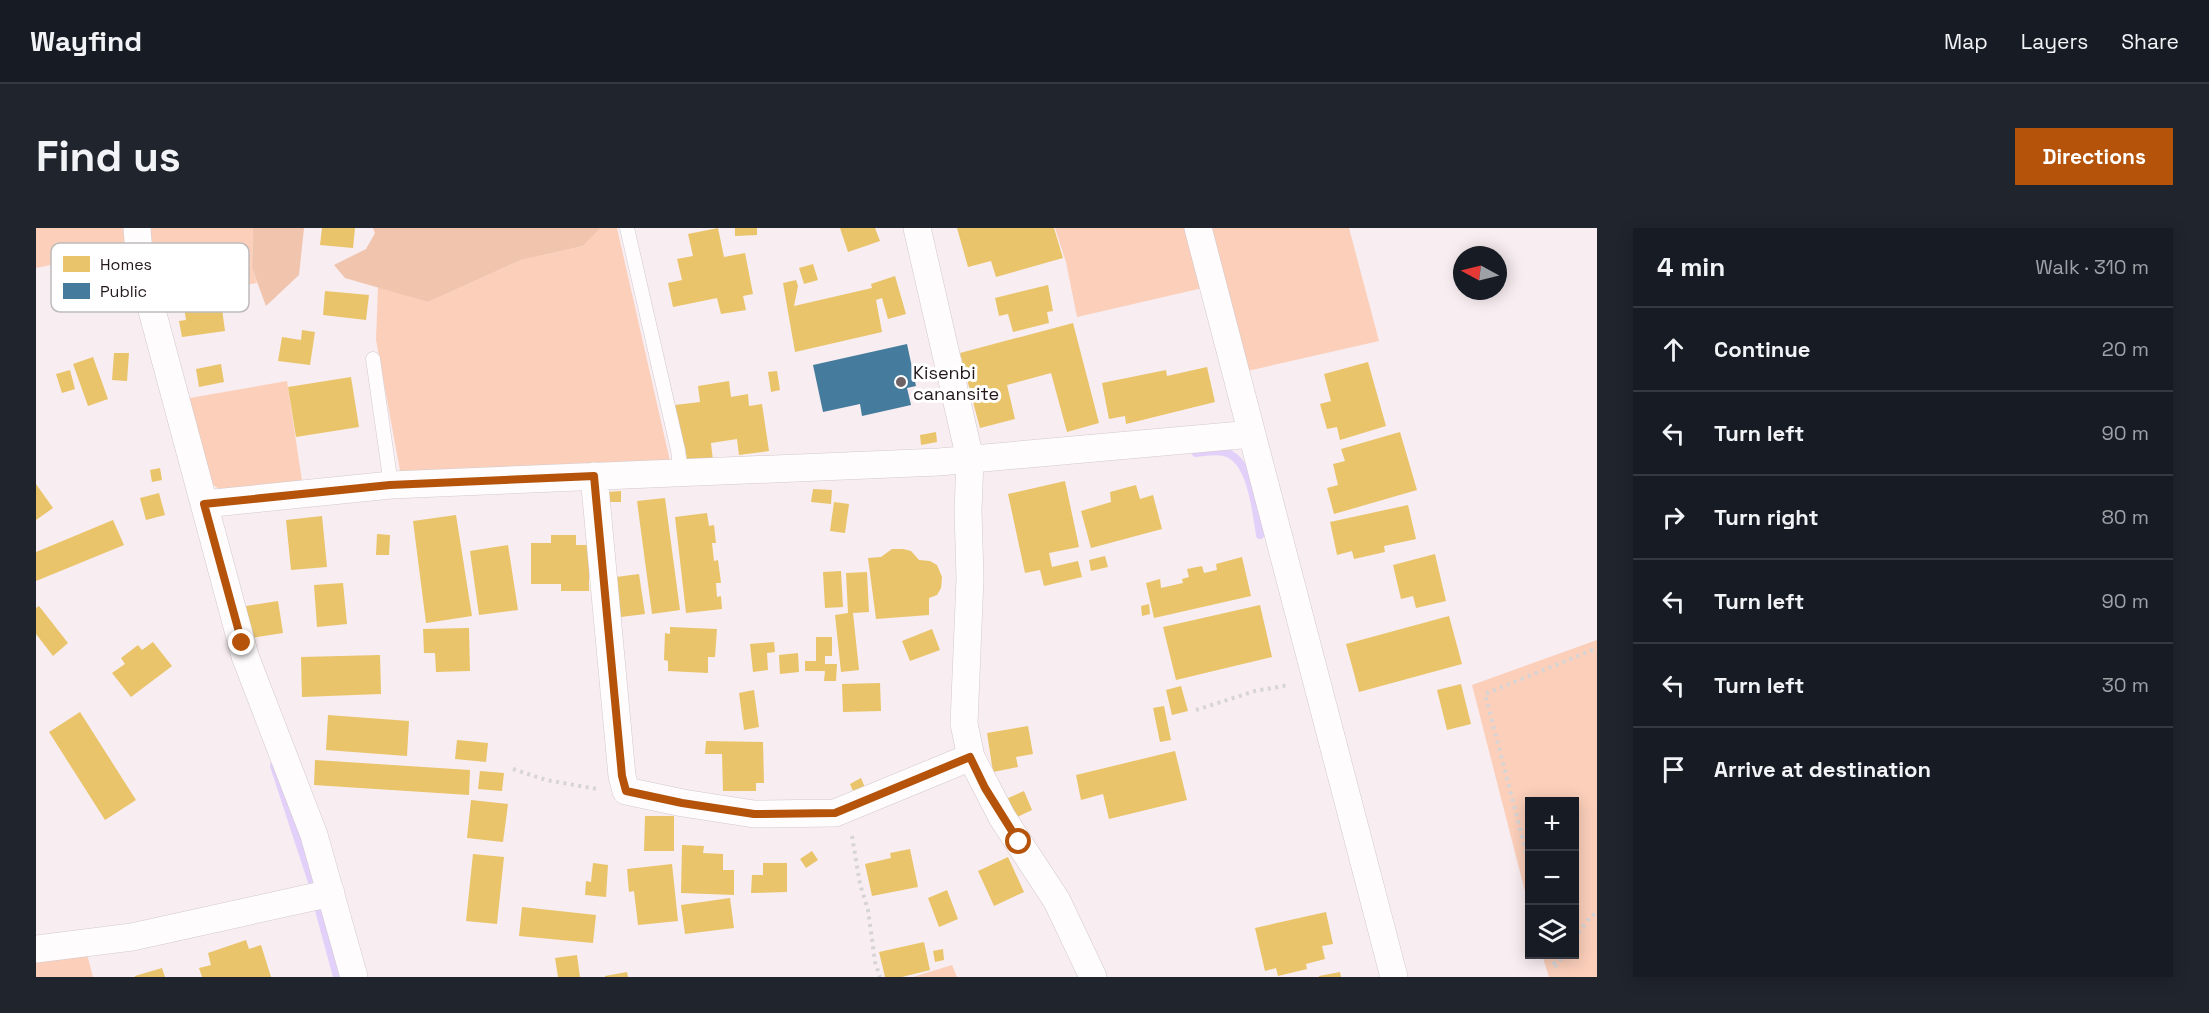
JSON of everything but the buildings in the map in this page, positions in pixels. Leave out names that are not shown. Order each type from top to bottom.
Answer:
[{"type":"street","points":[[137,228],[138,243]]},
{"type":"street","points":[[917,228],[969,459],[970,578],[964,724],[970,757],[1002,817],[1057,901],[1093,977]]},
{"type":"street","points":[[1198,228],[1394,977]]},
{"type":"street","points":[[152,312],[245,656],[314,835],[354,977]]},
{"type":"street","points":[[204,504],[390,485],[969,459],[1252,434]]},
{"type":"street","points":[[594,476],[622,776],[626,791],[682,803],[754,814],[835,813],[970,757]]},
{"type":"street","points":[[36,949],[132,937],[331,892]]},
{"type":"lane","points":[[627,228],[678,450],[681,473]]},
{"type":"lane","points":[[373,359],[390,485]]},
{"type":"path","points":[[1526,851],[1485,694],[1597,648]]},
{"type":"path","points":[[1196,710],[1255,691],[1316,681]]},
{"type":"path","points":[[513,770],[546,780],[586,788],[626,791]]},
{"type":"path","points":[[848,808],[860,884],[868,910],[875,962],[880,977]]},
{"type":"path","points":[[1579,933],[1591,916],[1597,913]]},
{"type":"path","points":[[1553,959],[1555,967],[1561,959]]},
{"type":"shaded area","points":[[36,228],[129,228],[128,243],[51,243],[51,265],[36,268]]},
{"type":"shaded area","points":[[143,228],[253,228],[252,268],[257,283],[249,284],[249,243],[146,243]]},
{"type":"shaded area","points":[[253,228],[304,228],[299,275],[266,306],[252,268]]},
{"type":"shaded area","points":[[373,228],[601,228],[583,246],[521,260],[428,302],[345,278],[334,265],[366,249],[375,233]]},
{"type":"shaded area","points":[[601,228],[617,228],[670,461],[401,476],[376,340],[378,287],[428,302],[521,260],[583,246]]},
{"type":"shaded area","points":[[1055,228],[1192,228],[1207,287],[1077,317],[1066,262]]},
{"type":"shaded area","points":[[1206,228],[1349,228],[1379,341],[1243,372]]},
{"type":"shaded area","points":[[287,381],[302,481],[223,491],[204,480],[184,399]]},
{"type":"shaded area","points":[[1597,640],[1597,977],[1549,977],[1543,959],[1579,959],[1579,797],[1525,797],[1525,891],[1472,685]]},
{"type":"shaded area","points":[[87,954],[93,977],[36,977],[36,963]]},
{"type":"shaded area","points":[[952,965],[957,977],[913,977]]},
{"type":"waterway","points":[[1196,453],[1224,452],[1233,456],[1241,464],[1251,487],[1260,535]]},
{"type":"waterway","points":[[274,766],[312,882]]},
{"type":"waterway","points":[[319,910],[337,977]]},
{"type":"place","name":"Kisenbi canansite","points":[[901,382]]},
{"type":"route","points":[[242,643],[204,504],[390,485],[594,476],[622,776],[626,791],[682,803],[754,814],[835,813],[970,757],[985,788],[1019,842]]}]
